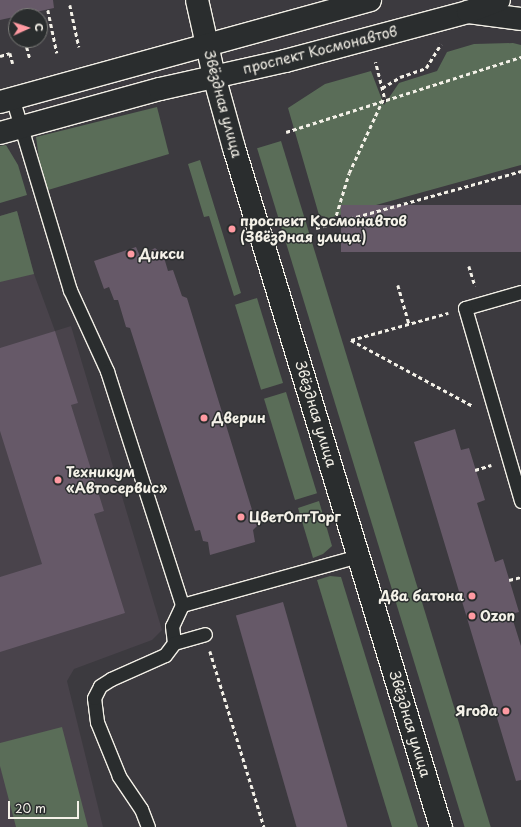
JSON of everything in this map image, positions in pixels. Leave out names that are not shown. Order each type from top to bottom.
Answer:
[{"type":"street","name":"Звёздная улица","points":[[197,0],[214,76],[441,827]]},
{"type":"street","points":[[6,100],[208,46],[370,0]]},
{"type":"street","name":"проспект Космонавтов","points":[[10,130],[214,76],[285,61],[468,12],[499,0]]},
{"type":"street","points":[[468,12],[521,19]]},
{"type":"lane","points":[[6,100],[10,130],[70,290],[107,371],[182,605],[172,626],[174,644]]},
{"type":"lane","points":[[521,292],[465,308],[521,500]]},
{"type":"lane","points":[[182,605],[359,556]]},
{"type":"lane","points":[[148,827],[142,809],[119,776],[97,722],[94,698],[100,686],[111,679],[165,655],[174,644],[205,634]]},
{"type":"path","points":[[70,5],[79,47]]},
{"type":"path","points":[[48,10],[57,52]]},
{"type":"path","points":[[382,88],[400,77],[426,68],[441,44]]},
{"type":"path","points":[[27,48],[30,59]]},
{"type":"path","points":[[0,56],[10,53],[13,64]]},
{"type":"path","points":[[286,132],[521,56]]},
{"type":"path","points":[[334,223],[349,173],[382,101],[382,88],[375,62]]},
{"type":"path","points":[[316,228],[521,171]]},
{"type":"path","points":[[398,285],[409,323]]},
{"type":"path","points":[[465,308],[351,340],[497,418]]},
{"type":"path","points":[[509,580],[521,577]]},
{"type":"path","points":[[205,634],[264,827]]},
{"type":"shaded area","name":"Техникум «Автосервис»","points":[[17,211],[34,274],[55,331],[71,326],[162,630],[152,640],[74,669],[67,681],[103,827],[0,827],[0,216]]},
{"type":"green space","points":[[513,43],[521,45],[521,165],[329,218],[319,215],[288,108],[325,84],[371,71],[384,105],[399,83],[437,71],[447,52],[474,44]]},
{"type":"green space","points":[[157,107],[169,154],[48,190],[39,159],[36,137]]},
{"type":"green space","points":[[281,141],[491,827],[465,827],[257,148]]},
{"type":"green space","points":[[6,145],[18,165],[27,195],[0,203],[0,146]]},
{"type":"green space","points":[[200,160],[241,293],[234,296],[209,216],[204,217],[188,164]]},
{"type":"green space","points":[[17,211],[34,274],[0,282],[0,216]]},
{"type":"green space","points":[[257,298],[283,383],[261,390],[235,305]]},
{"type":"green space","points":[[286,392],[317,493],[295,500],[264,399]]},
{"type":"green space","points":[[319,501],[332,546],[323,554],[313,558],[298,508]]},
{"type":"green space","points":[[330,576],[341,577],[418,827],[392,827],[317,580]]},
{"type":"green space","points":[[62,727],[88,827],[16,827],[0,766],[0,743]]},
{"type":"building","points":[[0,0],[53,0],[54,8],[48,9],[48,8],[8,8],[8,18],[0,20]]},
{"type":"building","points":[[341,205],[521,205],[521,252],[341,252]]},
{"type":"building","points":[[136,247],[140,256],[155,248],[163,254],[168,271],[173,270],[182,296],[187,298],[257,526],[253,530],[255,542],[210,555],[208,542],[203,541],[200,530],[195,531],[130,328],[126,327],[118,300],[114,300],[109,287],[104,289],[94,261]]},
{"type":"building","points":[[55,331],[78,403],[71,405],[104,511],[94,514],[125,613],[0,652],[0,577],[42,564],[0,431],[0,348]]},
{"type":"building","points":[[455,429],[461,450],[469,448],[485,500],[477,503],[495,562],[503,559],[519,612],[511,614],[521,646],[521,780],[516,781],[414,442]]},
{"type":"building","points":[[283,602],[347,827],[297,827],[236,616]]},
{"type":"place","name":"проспект Космонавтов (Звёздная улица)","points":[[232,229]]},
{"type":"place","name":"Дикси","points":[[131,254]]},
{"type":"place","name":"Дверин","points":[[204,418]]},
{"type":"place","name":"Техникум «Автосервис»","points":[[58,480]]},
{"type":"place","name":"ЦветОптТорг","points":[[241,517]]},
{"type":"place","name":"Два батона","points":[[472,596]]},
{"type":"place","name":"Ozon","points":[[472,616]]},
{"type":"place","name":"Ягода","points":[[506,711]]}]
